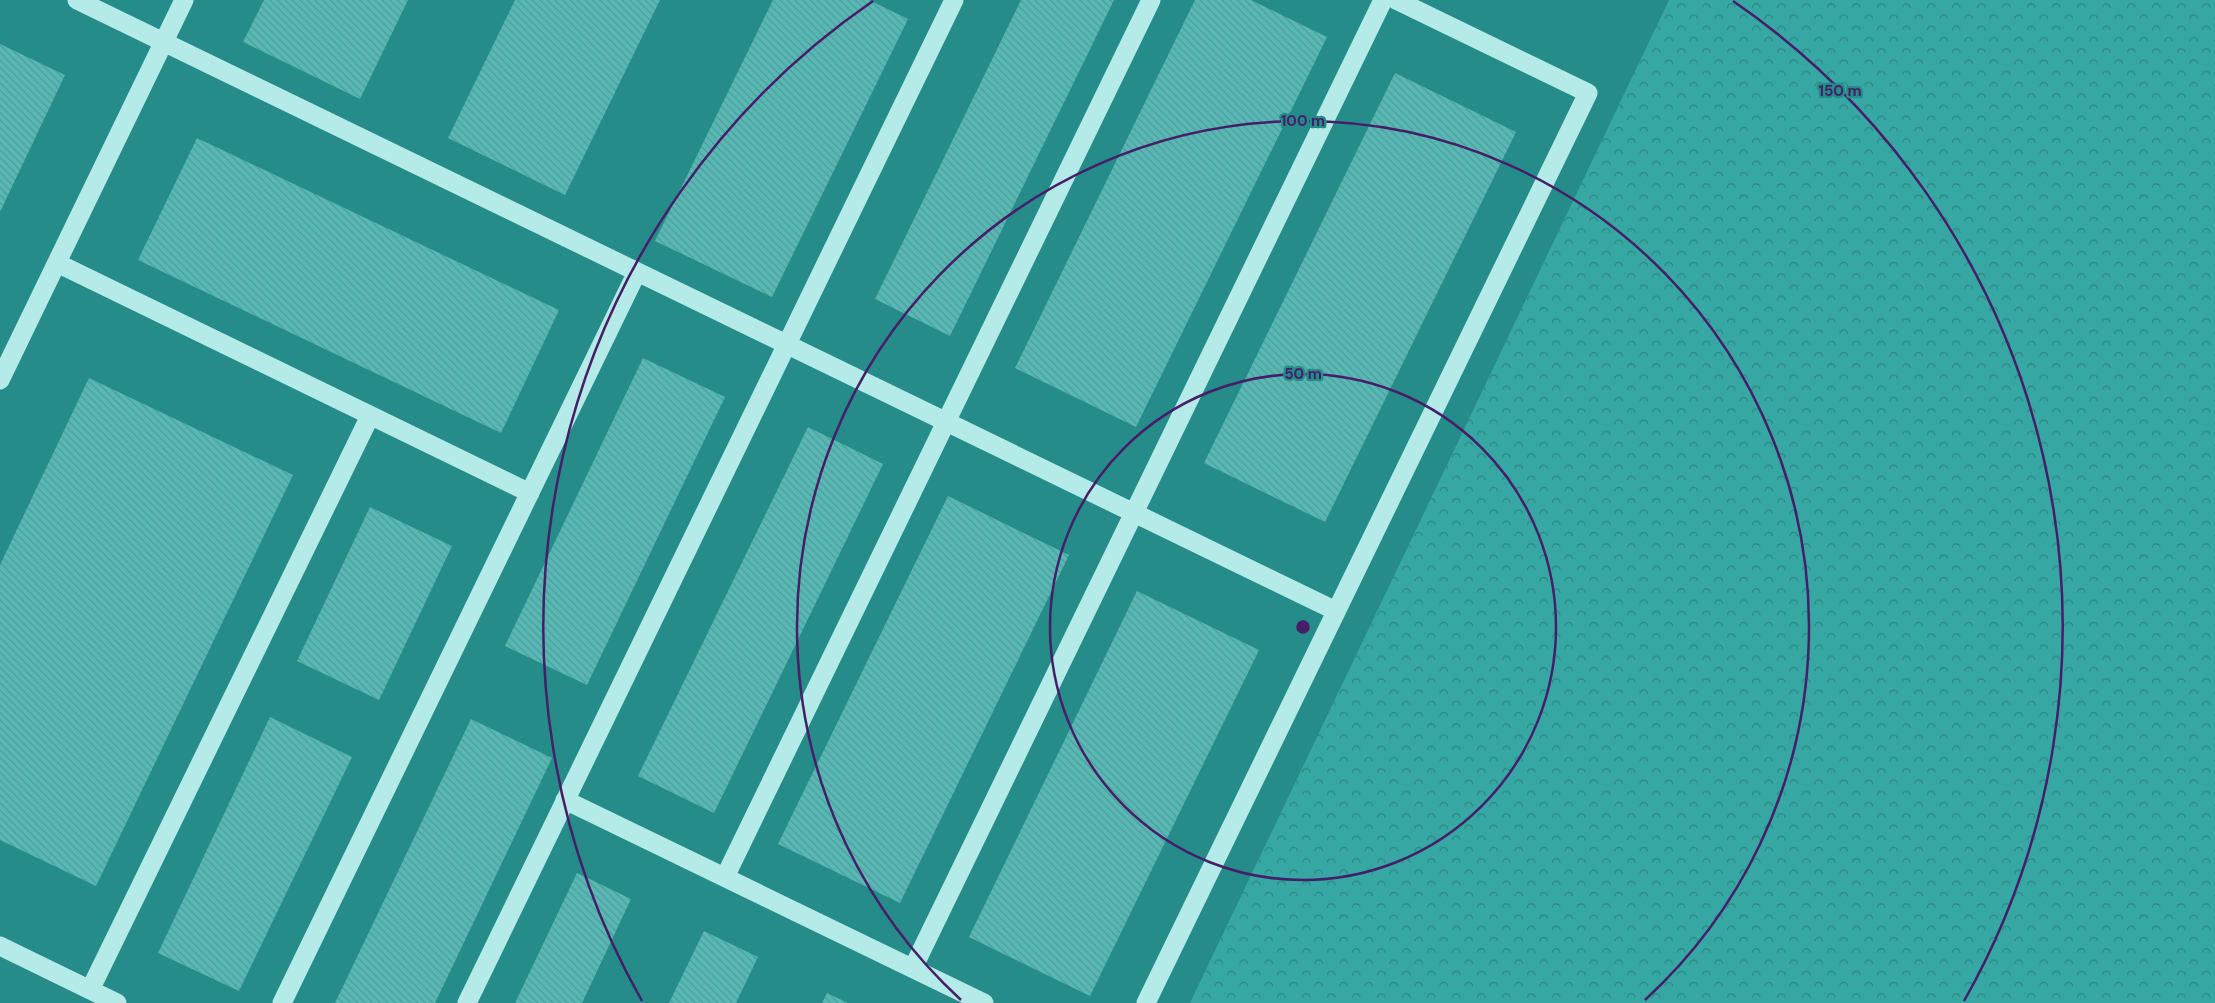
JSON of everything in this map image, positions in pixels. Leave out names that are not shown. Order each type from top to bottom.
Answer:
[{"type":"lane","points":[[77,0],[1336,611]]},
{"type":"lane","points":[[0,380],[184,0]]},
{"type":"lane","points":[[467,1003],[954,0]]},
{"type":"lane","points":[[725,878],[1151,0]]},
{"type":"lane","points":[[913,968],[1383,0]]},
{"type":"lane","points":[[1146,1003],[1588,94],[1396,0]]},
{"type":"lane","points":[[56,263],[530,493]]},
{"type":"lane","points":[[282,1003],[637,272]]},
{"type":"lane","points":[[90,990],[370,416]]},
{"type":"lane","points":[[566,800],[984,1003]]},
{"type":"lane","points":[[0,946],[117,1003]]},
{"type":"green space","points":[[1669,0],[2215,0],[2215,1003],[1190,1003]]},
{"type":"building","points":[[264,0],[408,0],[360,99],[243,42]]},
{"type":"building","points":[[515,0],[660,0],[565,195],[448,138]]},
{"type":"building","points":[[773,0],[869,0],[908,19],[772,297],[655,241]]},
{"type":"building","points":[[1021,0],[1114,0],[950,336],[875,299]]},
{"type":"building","points":[[1195,0],[1251,0],[1327,37],[1136,427],[1015,368]]},
{"type":"building","points":[[0,44],[65,75],[0,212]]},
{"type":"building","points":[[1395,73],[1516,132],[1325,522],[1204,463]]},
{"type":"building","points":[[197,138],[559,310],[501,433],[138,260]]},
{"type":"building","points":[[643,358],[725,397],[587,685],[505,646]]},
{"type":"building","points":[[89,378],[293,475],[96,886],[0,840],[0,565]]},
{"type":"building","points":[[808,427],[883,464],[714,813],[638,776]]},
{"type":"building","points":[[948,496],[1069,555],[900,903],[778,844]]},
{"type":"building","points":[[370,507],[452,546],[379,700],[297,661]]},
{"type":"building","points":[[1137,591],[1259,650],[1090,996],[969,937]]},
{"type":"building","points":[[270,717],[352,757],[239,991],[158,953]]},
{"type":"building","points":[[471,719],[552,758],[435,1003],[335,1003]]},
{"type":"building","points":[[577,873],[631,899],[582,1003],[515,1003]]},
{"type":"building","points":[[704,931],[758,957],[736,1003],[669,1003]]},
{"type":"building","points":[[827,993],[848,1003],[822,1003]]}]
